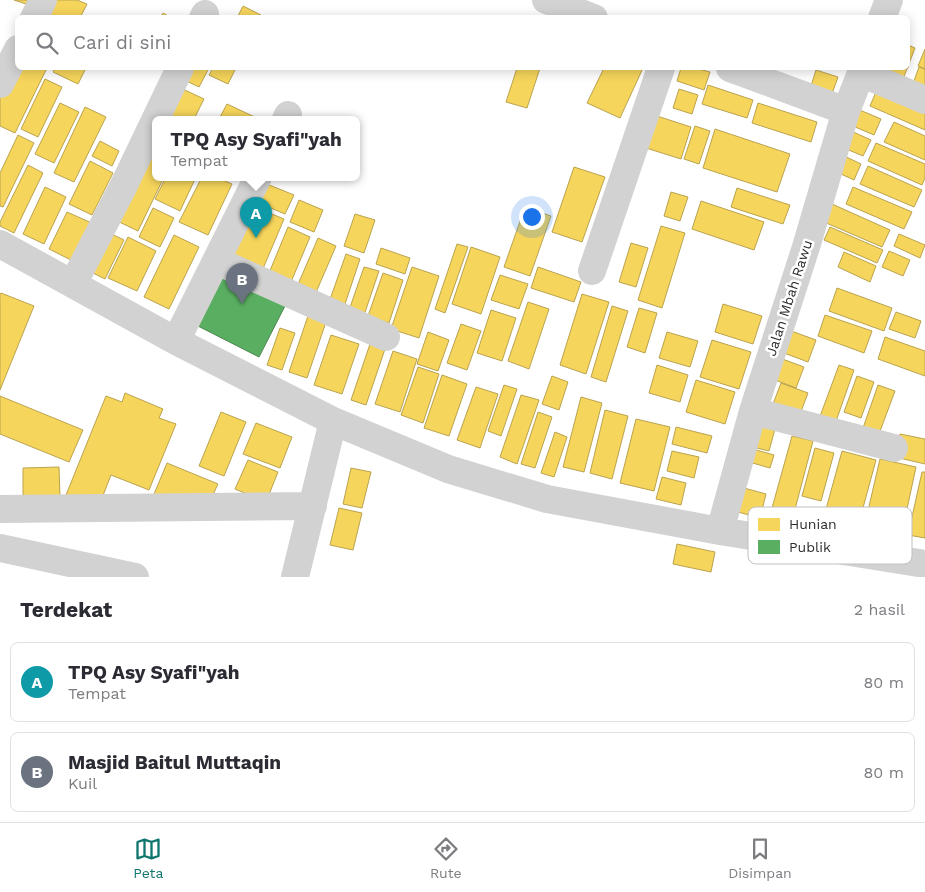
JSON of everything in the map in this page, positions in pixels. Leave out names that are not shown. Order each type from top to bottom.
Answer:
[{"type":"street","points":[[35,15],[42,0]]},
{"type":"street","points":[[546,0],[586,15]]},
{"type":"street","points":[[883,15],[889,0]]},
{"type":"street","points":[[0,84],[15,55]]},
{"type":"street","points":[[157,116],[179,70]]},
{"type":"street","points":[[592,271],[660,70]]},
{"type":"street","points":[[735,70],[846,111]]},
{"type":"street","points":[[862,70],[925,100]]},
{"type":"street","name":"Jalan Mbah Rawu","points":[[720,531],[753,411],[806,247],[846,111],[862,70]]},
{"type":"street","points":[[73,284],[152,126]]},
{"type":"street","points":[[176,341],[256,181]]},
{"type":"street","points":[[1,247],[176,341],[333,421],[448,469],[547,499],[748,536]]},
{"type":"street","points":[[217,261],[386,337]]},
{"type":"street","points":[[753,411],[894,448]]},
{"type":"street","points":[[295,577],[333,421]]},
{"type":"street","points":[[0,509],[313,506]]},
{"type":"street","points":[[0,548],[135,577]]},
{"type":"street","points":[[912,562],[925,564]]},
{"type":"building: Hunian","points":[[14,0],[28,0],[26,4]]},
{"type":"building: Hunian","points":[[47,0],[77,0],[87,4],[82,15],[49,15],[42,11]]},
{"type":"building: Hunian","points":[[243,6],[261,15],[238,15]]},
{"type":"building: Hunian","points":[[910,46],[915,48],[910,61]]},
{"type":"building: Hunian","points":[[925,49],[925,69],[918,66]]},
{"type":"building: Hunian","points":[[919,67],[925,69],[925,98],[910,92]]},
{"type":"building: Hunian","points":[[17,70],[46,70],[15,133],[0,126],[0,93]]},
{"type":"building: Hunian","points":[[54,70],[85,70],[78,84],[53,72]]},
{"type":"building: Hunian","points":[[182,70],[208,70],[199,87],[178,77]]},
{"type":"building: Hunian","points":[[212,70],[235,70],[228,84],[209,75]]},
{"type":"building: Hunian","points":[[516,70],[539,70],[527,108],[506,102]]},
{"type":"building: Hunian","points":[[603,70],[642,70],[620,118],[587,103]]},
{"type":"building: Hunian","points":[[680,70],[710,72],[704,90],[677,81]]},
{"type":"building: Hunian","points":[[816,70],[838,77],[829,102],[808,95]]},
{"type":"building: Hunian","points":[[871,70],[906,70],[900,87]]},
{"type":"building: Hunian","points":[[45,79],[62,87],[38,137],[21,129]]},
{"type":"building: Hunian","points":[[174,85],[204,99],[196,116],[159,116]]},
{"type":"building: Hunian","points":[[708,85],[753,100],[747,118],[702,104]]},
{"type":"building: Hunian","points":[[679,89],[698,95],[692,114],[673,108]]},
{"type":"building: Hunian","points":[[876,92],[925,113],[925,130],[870,106]]},
{"type":"building: Hunian","points":[[60,103],[79,112],[54,163],[35,154]]},
{"type":"building: Hunian","points":[[758,103],[817,122],[811,142],[752,123]]},
{"type":"building: Hunian","points":[[227,104],[253,116],[221,116]]},
{"type":"building: Hunian","points":[[85,107],[106,117],[74,182],[54,173]]},
{"type":"building: Hunian","points":[[855,108],[881,119],[874,135],[848,124]]},
{"type":"building: Hunian","points":[[657,116],[691,127],[681,159],[646,148]]},
{"type":"building: Hunian","points":[[894,122],[925,136],[925,160],[884,142]]},
{"type":"building: Hunian","points":[[695,126],[710,131],[699,164],[684,159]]},
{"type":"building: Hunian","points":[[715,129],[790,154],[777,192],[703,168]]},
{"type":"building: Hunian","points":[[851,131],[871,140],[863,156],[844,148]]},
{"type":"building: Hunian","points":[[18,135],[34,143],[3,207],[0,206],[0,173]]},
{"type":"building: Hunian","points":[[100,141],[119,151],[112,166],[92,156]]},
{"type":"building: Hunian","points":[[876,143],[925,164],[925,178],[922,185],[868,161]]},
{"type":"building: Hunian","points":[[152,146],[152,181],[162,181],[138,231],[111,218]]},
{"type":"building: Hunian","points":[[838,153],[861,164],[854,180],[830,169]]},
{"type":"building: Hunian","points":[[90,161],[113,173],[92,215],[69,204]]},
{"type":"building: Hunian","points":[[28,165],[43,173],[14,233],[0,226],[0,222]]},
{"type":"building: Hunian","points":[[868,166],[922,190],[914,207],[860,184]]},
{"type":"building: Hunian","points":[[574,167],[605,177],[582,242],[552,232]]},
{"type":"building: Hunian","points":[[164,181],[194,181],[180,211],[155,199]]},
{"type":"building: Hunian","points":[[200,181],[225,181],[232,184],[208,235],[179,222]]},
{"type":"building: Hunian","points":[[262,182],[294,195],[285,214],[254,201]]},
{"type":"building: Hunian","points":[[45,187],[66,197],[44,244],[23,234]]},
{"type":"building: Hunian","points":[[853,187],[912,212],[904,229],[846,204]]},
{"type":"building: Hunian","points":[[737,188],[790,205],[783,224],[731,207]]},
{"type":"building: Hunian","points":[[671,192],[688,197],[680,221],[664,216]]},
{"type":"building: Hunian","points":[[299,200],[323,210],[314,232],[290,222]]},
{"type":"building: Hunian","points":[[701,201],[764,222],[754,250],[692,229]]},
{"type":"building: Hunian","points":[[832,204],[890,230],[882,247],[824,222]]},
{"type":"building: Hunian","points":[[250,205],[284,219],[262,271],[229,257]]},
{"type":"building: Hunian","points":[[525,207],[551,216],[530,276],[504,267]]},
{"type":"building: Hunian","points":[[153,208],[174,218],[160,247],[139,237]]},
{"type":"building: Hunian","points":[[67,212],[94,224],[75,262],[49,249]]},
{"type":"building: Hunian","points":[[355,214],[375,220],[364,253],[344,246]]},
{"type":"building: Hunian","points":[[661,226],[685,233],[662,308],[638,300]]},
{"type":"building: Hunian","points":[[288,227],[310,237],[291,282],[269,273]]},
{"type":"building: Hunian","points":[[830,227],[883,250],[877,263],[824,240]]},
{"type":"building: Hunian","points":[[105,231],[124,240],[105,279],[87,270]]},
{"type":"building: Hunian","points":[[899,234],[925,245],[920,258],[894,246]]},
{"type":"building: Hunian","points":[[174,235],[199,247],[169,309],[144,297]]},
{"type":"building: Hunian","points":[[128,237],[156,251],[137,291],[108,278]]},
{"type":"building: Hunian","points":[[318,238],[336,246],[314,297],[296,289]]},
{"type":"building: Hunian","points":[[631,243],[648,248],[636,287],[619,282]]},
{"type":"building: Hunian","points":[[457,244],[468,247],[445,313],[435,309]]},
{"type":"building: Hunian","points":[[471,247],[500,257],[481,314],[452,304]]},
{"type":"building: Hunian","points":[[381,248],[410,258],[405,274],[376,264]]},
{"type":"building: Hunian","points":[[889,251],[910,260],[903,276],[882,267]]},
{"type":"building: Hunian","points":[[844,252],[876,266],[870,282],[838,267]]},
{"type":"building: Hunian","points":[[346,254],[360,259],[343,310],[328,305]]},
{"type":"building: Hunian","points":[[364,267],[379,271],[362,321],[347,316]]},
{"type":"building: Hunian","points":[[412,267],[439,276],[419,338],[391,329]]},
{"type":"building: Hunian","points":[[538,267],[581,282],[574,302],[531,288]]},
{"type":"building: Hunian","points":[[383,273],[403,280],[389,323],[368,316]]},
{"type":"building: Hunian","points":[[500,275],[528,284],[519,309],[491,300]]},
{"type":"building: Hunian","points":[[837,288],[892,308],[884,331],[829,311]]},
{"type":"building: Hunian","points":[[0,294],[34,306],[0,390]]},
{"type":"building: Hunian","points":[[582,294],[609,302],[586,374],[560,365]]},
{"type":"building: Hunian","points":[[528,302],[549,309],[529,369],[508,361]]},
{"type":"building: Hunian","points":[[723,304],[762,316],[753,344],[715,332]]},
{"type":"building: Hunian","points":[[612,306],[628,311],[606,382],[591,377]]},
{"type":"building: Hunian","points":[[639,308],[657,313],[645,353],[627,347]]},
{"type":"building: Hunian","points":[[310,310],[328,316],[307,378],[289,372]]},
{"type":"building: Hunian","points":[[491,310],[516,318],[502,361],[477,353]]},
{"type":"building: Hunian","points":[[896,312],[921,321],[915,338],[889,329]]},
{"type":"building: Hunian","points":[[825,315],[872,331],[864,353],[818,336]]},
{"type":"building: Hunian","points":[[461,324],[481,331],[467,370],[447,363]]},
{"type":"building: Hunian","points":[[280,328],[295,333],[282,370],[267,365]]},
{"type":"building: Hunian","points":[[783,328],[816,340],[808,362],[776,350]]},
{"type":"building: Hunian","points":[[428,332],[449,340],[438,371],[417,364]]},
{"type":"building: Hunian","points":[[667,332],[698,341],[690,367],[659,358]]},
{"type":"building: Hunian","points":[[331,335],[359,344],[342,394],[314,385]]},
{"type":"building: Hunian","points":[[885,337],[925,351],[925,376],[878,359]]},
{"type":"building: Hunian","points":[[712,340],[751,352],[739,389],[700,377]]},
{"type":"building: Hunian","points":[[370,344],[385,349],[366,405],[351,400]]},
{"type":"building: Hunian","points":[[393,351],[417,359],[400,412],[375,404]]},
{"type":"building: Hunian","points":[[777,357],[804,367],[796,388],[770,378]]},
{"type":"building: Hunian","points":[[657,365],[688,375],[680,402],[649,393]]},
{"type":"building: Hunian","points":[[839,365],[854,370],[835,424],[819,419]]},
{"type":"building: Hunian","points":[[418,367],[439,374],[423,423],[401,415]]},
{"type":"building: Hunian","points":[[442,375],[467,384],[449,436],[424,428]]},
{"type":"building: Hunian","points":[[552,376],[568,382],[559,410],[542,404]]},
{"type":"building: Hunian","points":[[857,376],[874,382],[861,418],[844,412]]},
{"type":"building: Hunian","points":[[696,380],[735,392],[725,424],[686,412]]},
{"type":"building: Hunian","points":[[781,383],[808,393],[797,422],[770,412]]},
{"type":"building: Hunian","points":[[504,385],[517,389],[501,436],[488,431]]},
{"type":"building: Hunian","points":[[878,385],[895,391],[879,434],[863,428]]},
{"type":"building: Hunian","points":[[476,387],[498,394],[480,448],[457,440]]},
{"type":"building: Hunian","points":[[125,393],[163,409],[159,418],[176,424],[149,490],[111,475],[102,498],[66,495],[106,396],[122,402]]},
{"type":"building: Hunian","points":[[521,395],[539,400],[517,464],[500,457]]},
{"type":"building: Hunian","points":[[0,396],[83,430],[69,462],[0,434]]},
{"type":"building: Hunian","points":[[581,397],[602,403],[584,472],[563,467]]},
{"type":"building: Hunian","points":[[605,410],[628,416],[612,479],[590,473]]},
{"type":"building: Hunian","points":[[221,412],[246,422],[224,476],[199,466]]},
{"type":"building: Hunian","points":[[538,412],[552,417],[535,468],[521,464]]},
{"type":"building: Hunian","points":[[636,419],[670,427],[654,491],[620,483]]},
{"type":"building: Hunian","points":[[256,423],[292,437],[280,468],[243,454]]},
{"type":"building: Hunian","points":[[751,423],[775,429],[769,451],[745,445]]},
{"type":"building: Hunian","points":[[676,427],[712,436],[707,453],[672,444]]},
{"type":"building: Hunian","points":[[555,432],[567,437],[554,477],[541,473]]},
{"type":"building: Hunian","points":[[900,434],[925,439],[925,464],[895,457]]},
{"type":"building: Hunian","points":[[792,436],[813,441],[796,507],[772,507]]},
{"type":"building: Hunian","points":[[746,447],[774,455],[770,468],[742,460]]},
{"type":"building: Hunian","points":[[815,448],[834,453],[821,501],[802,496]]},
{"type":"building: Hunian","points":[[672,451],[699,457],[694,478],[667,471]]},
{"type":"building: Hunian","points":[[842,451],[876,460],[863,507],[827,507]]},
{"type":"building: Hunian","points":[[880,459],[916,467],[907,507],[869,507]]},
{"type":"building: Hunian","points":[[248,460],[278,472],[266,502],[235,489]]},
{"type":"building: Hunian","points":[[167,463],[218,484],[209,503],[152,499]]},
{"type":"building: Hunian","points":[[59,467],[60,496],[23,496],[23,468]]},
{"type":"building: Hunian","points":[[351,468],[371,472],[362,508],[343,504]]},
{"type":"building: Hunian","points":[[922,472],[925,472],[925,538],[912,536],[912,517]]},
{"type":"building: Hunian","points":[[662,477],[686,483],[681,505],[656,499]]},
{"type":"building: Hunian","points":[[733,485],[766,494],[763,507],[748,507],[748,515],[727,509]]},
{"type":"building: Hunian","points":[[339,508],[362,513],[353,550],[330,545]]},
{"type":"building: Hunian","points":[[677,544],[715,552],[711,572],[673,564]]},
{"type":"building: Publik","points":[[220,273],[285,306],[259,357],[194,324]]},
{"type":"place","name":"TPQ Asy Syafi\"yah","points":[[256,238]]},
{"type":"place","name":"Masjid Baitul Muttaqin","points":[[242,304]]}]
